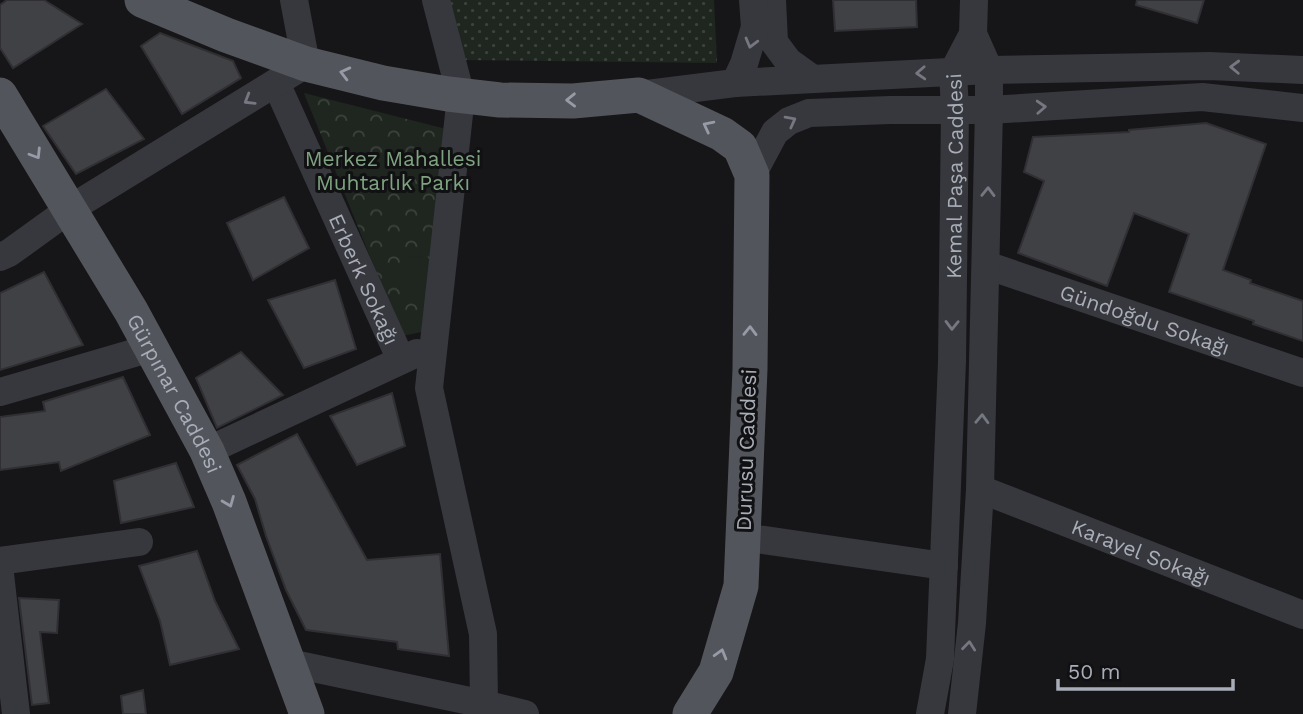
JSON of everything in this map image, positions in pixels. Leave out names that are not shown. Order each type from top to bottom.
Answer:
[{"type":"main road","points":[[142,0],[306,64],[383,83],[500,100],[573,101],[639,95],[722,134],[740,147],[752,175]]},
{"type":"main road","name":"Gürpınar Caddesi","points":[[0,95],[131,311],[207,451],[229,502],[306,714]]},
{"type":"main road","name":"Durusu Caddesi","points":[[690,714],[716,672],[741,586],[750,369],[752,175]]},
{"type":"street","points":[[0,257],[70,209],[306,64],[294,0]]},
{"type":"street","points":[[436,0],[461,96],[429,387],[483,634],[484,704]]},
{"type":"street","points":[[735,83],[755,27],[753,0]]},
{"type":"street","points":[[772,0],[774,42],[788,61],[813,79]]},
{"type":"street","points":[[973,34],[974,0]]},
{"type":"street","name":"Kemal Paşa Caddesi","points":[[962,714],[972,623],[980,489],[989,110],[989,70],[973,34]]},
{"type":"street","name":"Kemal Paşa Caddesi","points":[[930,714],[940,659],[952,361],[955,110],[953,72],[973,34]]},
{"type":"street","points":[[639,95],[735,83],[989,70],[1209,66],[1303,70]]},
{"type":"street","name":"Erberk Sokağı","points":[[276,83],[401,360]]},
{"type":"street","points":[[752,175],[775,132],[789,121],[809,113],[989,110],[1202,97],[1301,99]]},
{"type":"street","name":"Gündoğdu Sokağı","points":[[986,265],[1303,373]]},
{"type":"street","points":[[207,451],[434,344]]},
{"type":"street","points":[[0,392],[151,348]]},
{"type":"street","name":"Karayel Sokağı","points":[[980,489],[1303,615]]},
{"type":"street","points":[[743,537],[944,566]]},
{"type":"street","points":[[0,561],[139,542]]},
{"type":"street","points":[[0,574],[16,714]]},
{"type":"street","points":[[289,663],[525,714]]},
{"type":"green space","points":[[448,0],[714,0],[717,63],[463,60]]},
{"type":"green space","name":"Merkez Mahallesi Muhtarlık Parkı","points":[[304,93],[450,130],[431,330],[402,336]]},
{"type":"green space","points":[[404,256],[428,257],[426,295],[403,294]]},
{"type":"building","points":[[7,0],[44,0],[82,24],[13,68],[0,48],[0,5]]},
{"type":"building","points":[[833,0],[916,0],[917,27],[835,31]]},
{"type":"building","points":[[1137,0],[1204,0],[1197,23],[1136,5]]},
{"type":"building","points":[[160,33],[233,61],[241,78],[182,114],[141,46]]},
{"type":"building","points":[[106,89],[144,139],[76,174],[43,126]]},
{"type":"building","points":[[1206,123],[1266,144],[1223,270],[1251,280],[1250,283],[1303,301],[1303,341],[1169,292],[1189,234],[1134,213],[1107,286],[1018,253],[1044,181],[1024,172],[1033,137],[1129,132]]},
{"type":"building","points":[[284,197],[309,248],[253,280],[227,223]]},
{"type":"building","points":[[44,272],[83,345],[0,370],[0,293]]},
{"type":"building","points":[[335,280],[356,349],[304,368],[268,300]]},
{"type":"building","points":[[241,352],[283,395],[217,428],[196,378]]},
{"type":"building","points":[[123,377],[150,435],[61,471],[59,462],[0,470],[0,417],[45,411],[43,402]]},
{"type":"building","points":[[392,393],[405,446],[357,465],[330,416]]},
{"type":"building","points":[[297,434],[367,560],[440,554],[449,656],[398,649],[397,642],[306,630],[286,590],[255,499],[237,465]]},
{"type":"building","points":[[176,463],[194,507],[121,523],[114,481]]},
{"type":"building","points":[[197,551],[215,601],[239,649],[170,665],[160,621],[139,566]]},
{"type":"building","points":[[19,598],[59,600],[57,633],[40,632],[49,703],[32,705]]},
{"type":"building","points":[[143,690],[146,714],[123,714],[121,696]]}]
